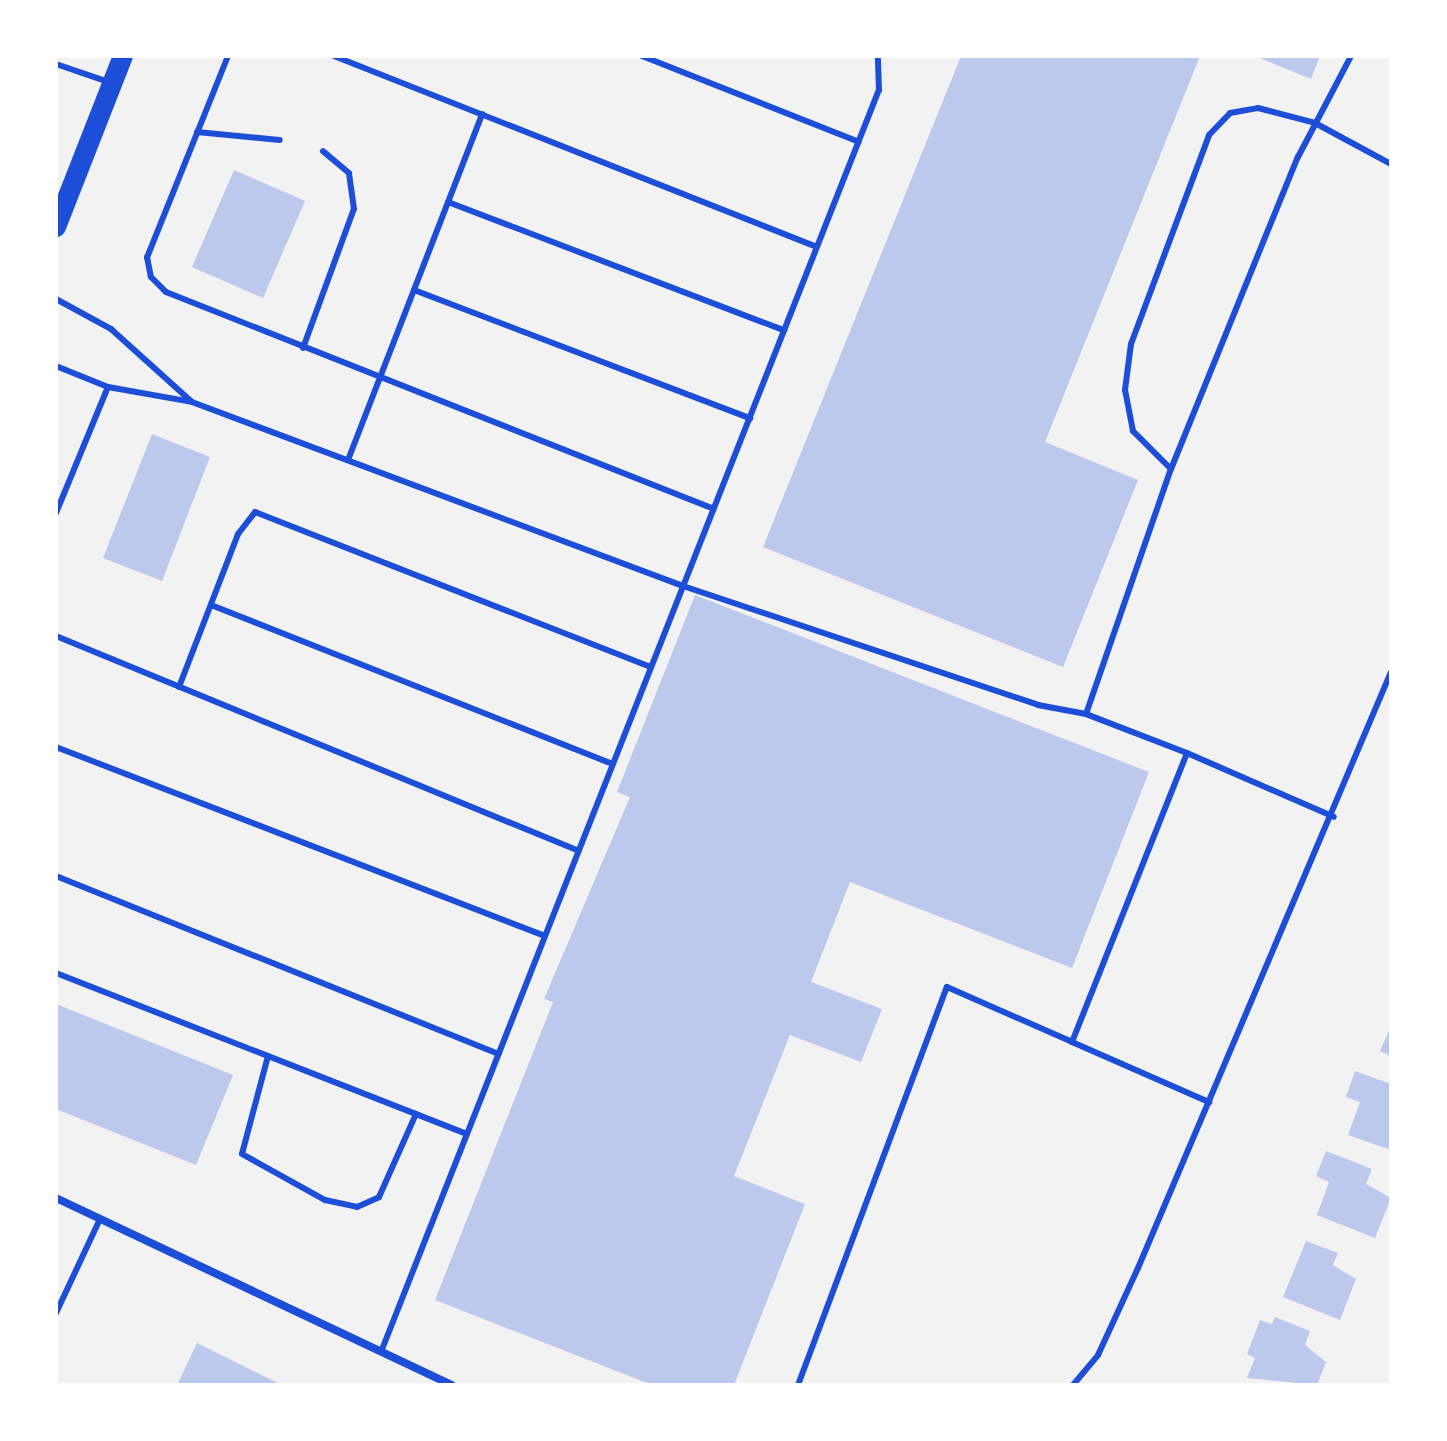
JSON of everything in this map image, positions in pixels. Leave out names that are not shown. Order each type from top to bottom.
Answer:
[{"type":"main road","points":[[56,227],[123,56]]},
{"type":"street","points":[[56,1198],[452,1385]]},
{"type":"lane","points":[[228,56],[147,257],[151,277],[166,292],[380,380],[714,509]]},
{"type":"lane","points":[[334,56],[817,247]]},
{"type":"lane","points":[[642,56],[859,142]]},
{"type":"lane","points":[[381,1352],[879,90],[878,56]]},
{"type":"lane","points":[[1086,714],[1171,469],[1315,123],[1351,56]]},
{"type":"lane","points":[[56,64],[112,84]]},
{"type":"lane","points":[[1171,469],[1133,431],[1125,390],[1131,344],[1209,135],[1230,113],[1258,108],[1315,123],[1391,164]]},
{"type":"lane","points":[[348,460],[482,114]]},
{"type":"lane","points":[[197,132],[280,140]]},
{"type":"lane","points":[[303,348],[355,199],[340,159],[323,151]]},
{"type":"lane","points":[[448,202],[784,330]]},
{"type":"lane","points":[[414,290],[750,418]]},
{"type":"lane","points":[[56,299],[111,329],[192,402]]},
{"type":"lane","points":[[56,366],[108,387],[192,402],[683,586],[1038,705],[1086,714],[1187,753],[1334,817]]},
{"type":"lane","points":[[56,513],[108,387]]},
{"type":"lane","points":[[179,687],[238,534],[255,512],[651,667]]},
{"type":"lane","points":[[211,605],[613,764]]},
{"type":"lane","points":[[56,636],[579,851]]},
{"type":"lane","points":[[1073,1385],[1098,1355],[1334,817],[1391,672]]},
{"type":"lane","points":[[56,747],[545,936]]},
{"type":"lane","points":[[1072,1042],[1187,753]]},
{"type":"lane","points":[[56,876],[499,1054]]},
{"type":"lane","points":[[56,973],[467,1134]]},
{"type":"lane","points":[[798,1385],[947,987],[1209,1102]]},
{"type":"lane","points":[[268,1056],[242,1154],[325,1200],[357,1207],[379,1197],[416,1114]]},
{"type":"lane","points":[[56,1313],[100,1219]]},
{"type":"building","points":[[961,56],[1200,56],[1045,442],[1138,480],[1063,667],[763,547]]},
{"type":"building","points":[[1255,56],[1320,56],[1311,79]]},
{"type":"building","points":[[234,170],[305,201],[263,298],[192,267]]},
{"type":"building","points":[[152,434],[210,457],[162,581],[103,558]]},
{"type":"building","points":[[695,595],[1149,772],[1072,968],[850,882],[811,982],[882,1009],[861,1062],[790,1035],[734,1176],[805,1204],[734,1385],[652,1385],[435,1300],[553,1002],[544,999],[630,797],[617,792]]},
{"type":"building","points":[[56,1004],[233,1075],[196,1165],[56,1109]]},
{"type":"building","points":[[1391,1026],[1391,1056],[1380,1051]]},
{"type":"building","points":[[1355,1071],[1391,1084],[1391,1150],[1348,1135],[1360,1102],[1346,1097]]},
{"type":"building","points":[[1326,1151],[1372,1169],[1366,1184],[1391,1198],[1375,1238],[1317,1215],[1329,1182],[1316,1176]]},
{"type":"building","points":[[1306,1241],[1338,1253],[1333,1265],[1356,1279],[1340,1320],[1283,1297]]},
{"type":"building","points":[[1275,1317],[1310,1331],[1305,1345],[1326,1362],[1317,1385],[1247,1378],[1255,1358],[1247,1354],[1260,1320],[1272,1324]]},
{"type":"building","points":[[197,1343],[282,1385],[177,1385]]}]
